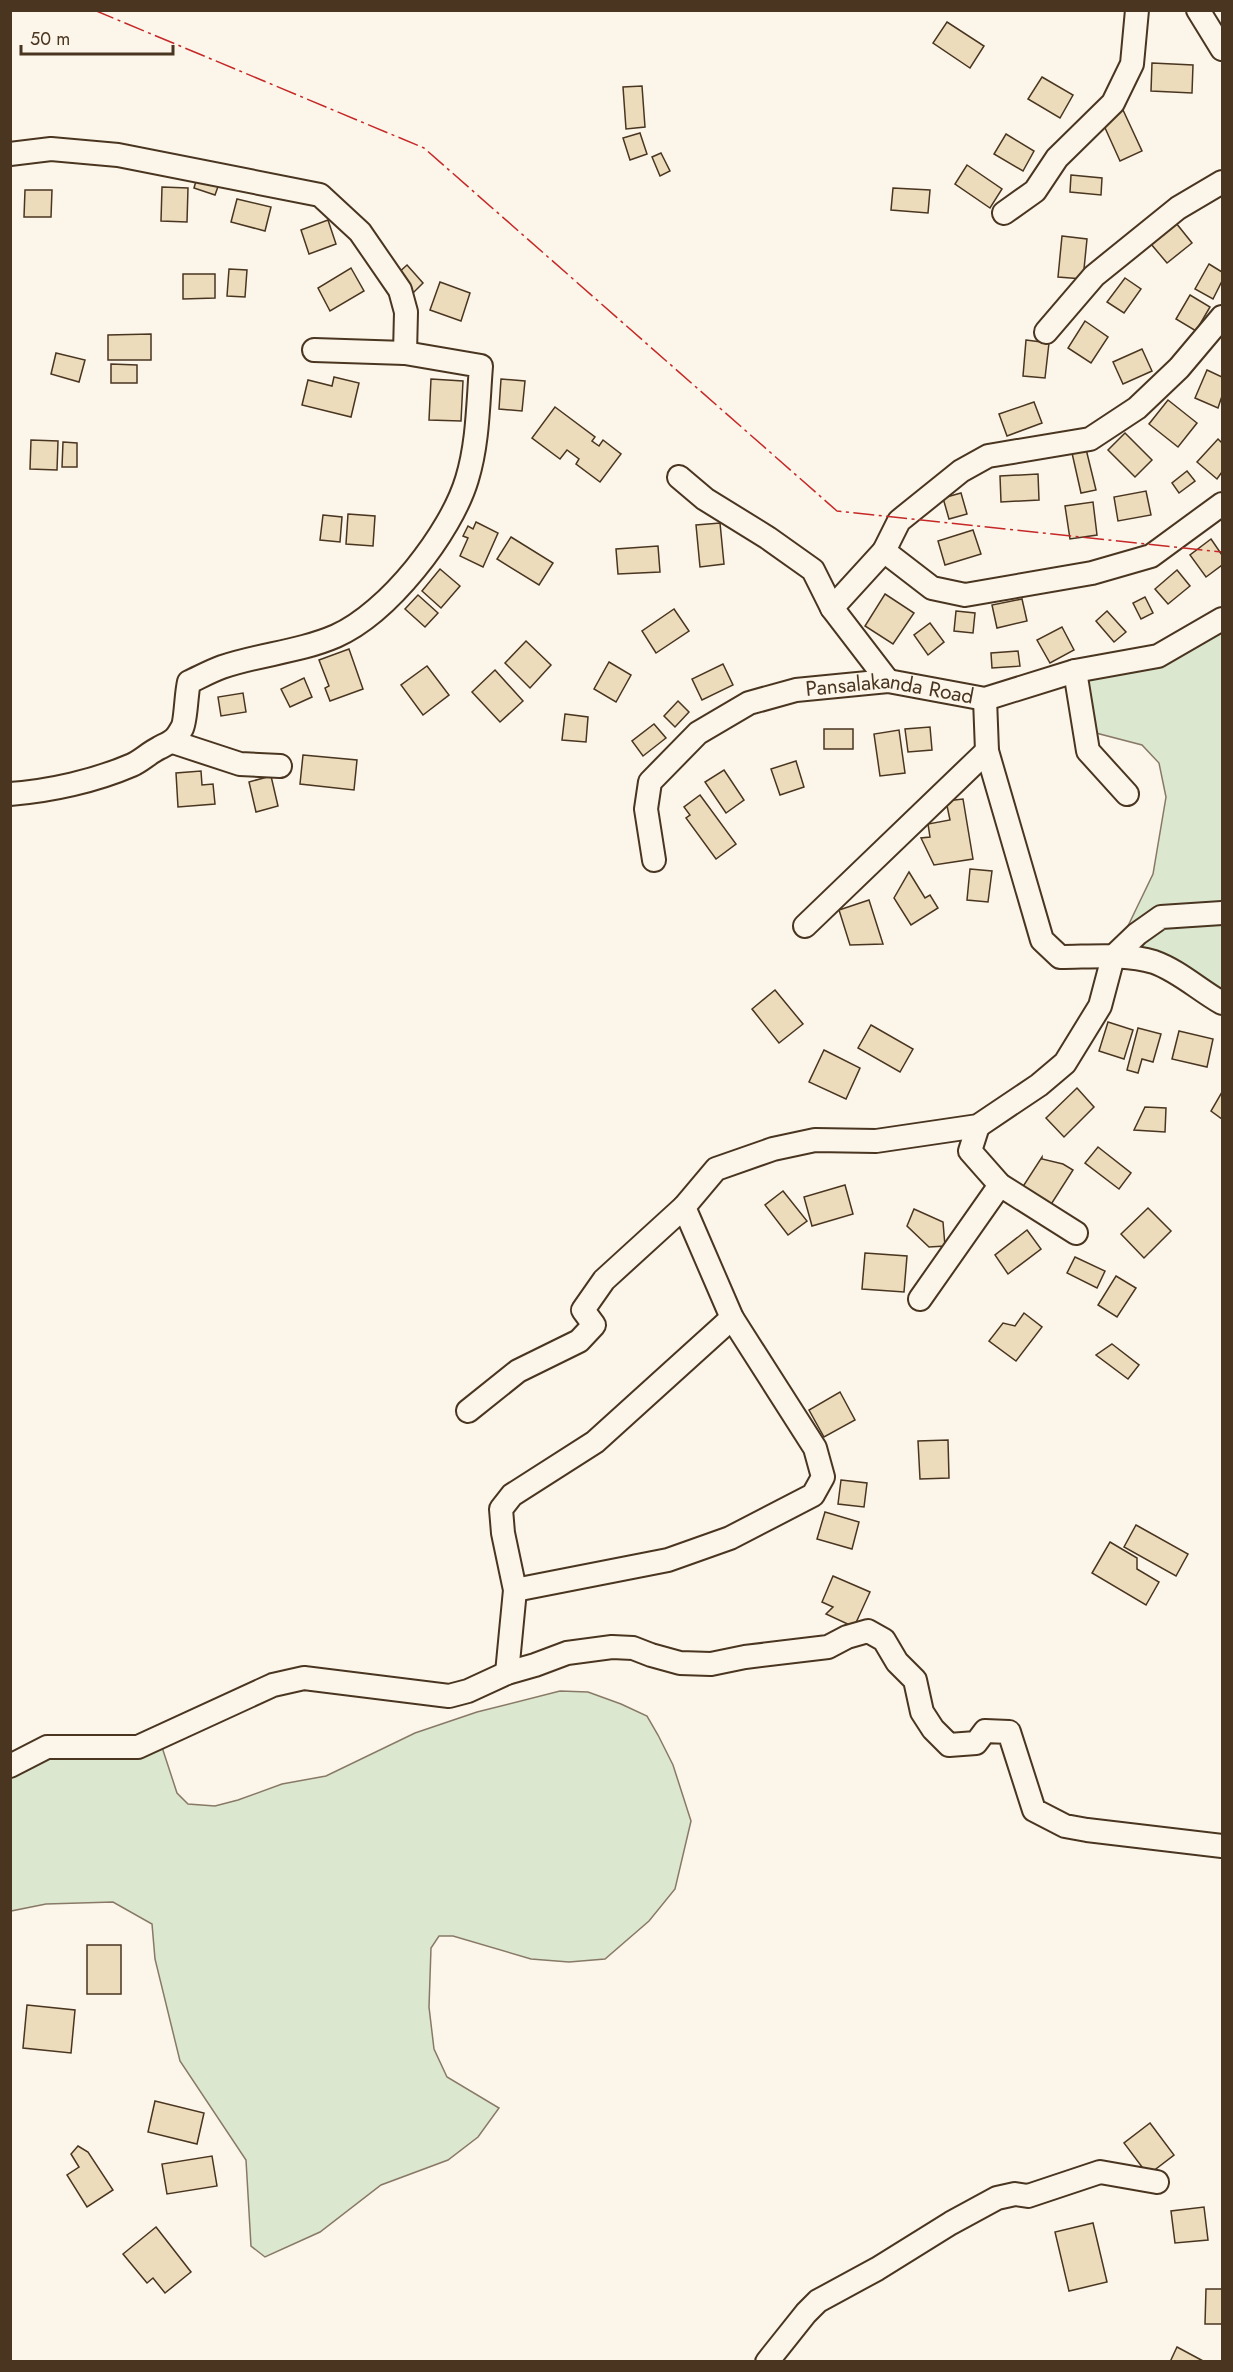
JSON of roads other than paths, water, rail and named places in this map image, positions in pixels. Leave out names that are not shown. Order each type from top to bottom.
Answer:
[{"type":"street","points":[[1004,213],[1035,191],[1057,158],[1113,103],[1132,64],[1137,10]]},
{"type":"street","points":[[1198,10],[1222,49]]},
{"type":"street","points":[[10,154],[51,149],[118,155],[320,195],[360,232],[400,290],[406,312],[405,352]]},
{"type":"street","points":[[1046,332],[1094,276],[1178,208],[1222,182]]},
{"type":"street","points":[[832,608],[884,551],[899,521],[961,471],[988,456],[1090,439],[1137,408],[1179,368],[1222,317]]},
{"type":"street","points":[[173,742],[184,724],[185,698],[189,682],[221,667],[302,649],[351,628],[380,607],[411,573],[449,520],[467,480],[474,449],[481,366],[405,352],[314,350]]},
{"type":"street","points":[[679,477],[705,499],[759,532],[813,570],[832,608],[888,681]]},
{"type":"street","points":[[884,551],[932,588],[965,595],[1092,573],[1151,556],[1222,504]]},
{"type":"street","name":"Pansalakanda Road","points":[[654,860],[645,809],[650,782],[698,733],[749,703],[796,690],[888,681],[986,699],[1075,671],[1158,656],[1222,619]]},
{"type":"street","points":[[1075,671],[1088,751],[1127,794]]},
{"type":"street","points":[[986,699],[987,751],[1042,940],[1060,957],[1113,957],[1153,962],[1173,971],[1222,1003]]},
{"type":"street","points":[[10,795],[104,776],[134,764],[159,747],[173,742],[240,764],[280,766]]},
{"type":"street","points":[[805,926],[987,751]]},
{"type":"street","points":[[468,1411],[518,1371],[579,1341],[594,1324],[583,1310],[604,1280],[684,1207],[716,1169],[773,1149],[814,1140],[876,1141],[978,1126],[1039,1085],[1065,1063],[1100,1006],[1113,957],[1137,934],[1161,916],[1222,913]]},
{"type":"street","points":[[978,1126],[970,1151],[1000,1185],[1076,1233]]},
{"type":"street","points":[[920,1299],[1000,1185]]},
{"type":"street","points":[[515,1590],[668,1560],[730,1538],[813,1495],[823,1477],[815,1448],[732,1318],[684,1207]]},
{"type":"street","points":[[507,1673],[515,1590],[503,1533],[501,1509],[512,1495],[595,1442],[732,1318]]},
{"type":"street","points":[[10,1766],[47,1747],[138,1747],[273,1684],[304,1678],[449,1696],[468,1691],[507,1673],[567,1653],[612,1647],[633,1648],[680,1663],[711,1664],[745,1657],[828,1647],[847,1637],[868,1631],[884,1640],[897,1662],[915,1680],[922,1713],[933,1729],[949,1745],[976,1743],[985,1731],[1009,1732],[1034,1810],[1065,1826],[1222,1846]]},
{"type":"street","points":[[767,2361],[818,2301],[997,2198],[1015,2194],[1028,2196],[1100,2172],[1157,2182]]}]
